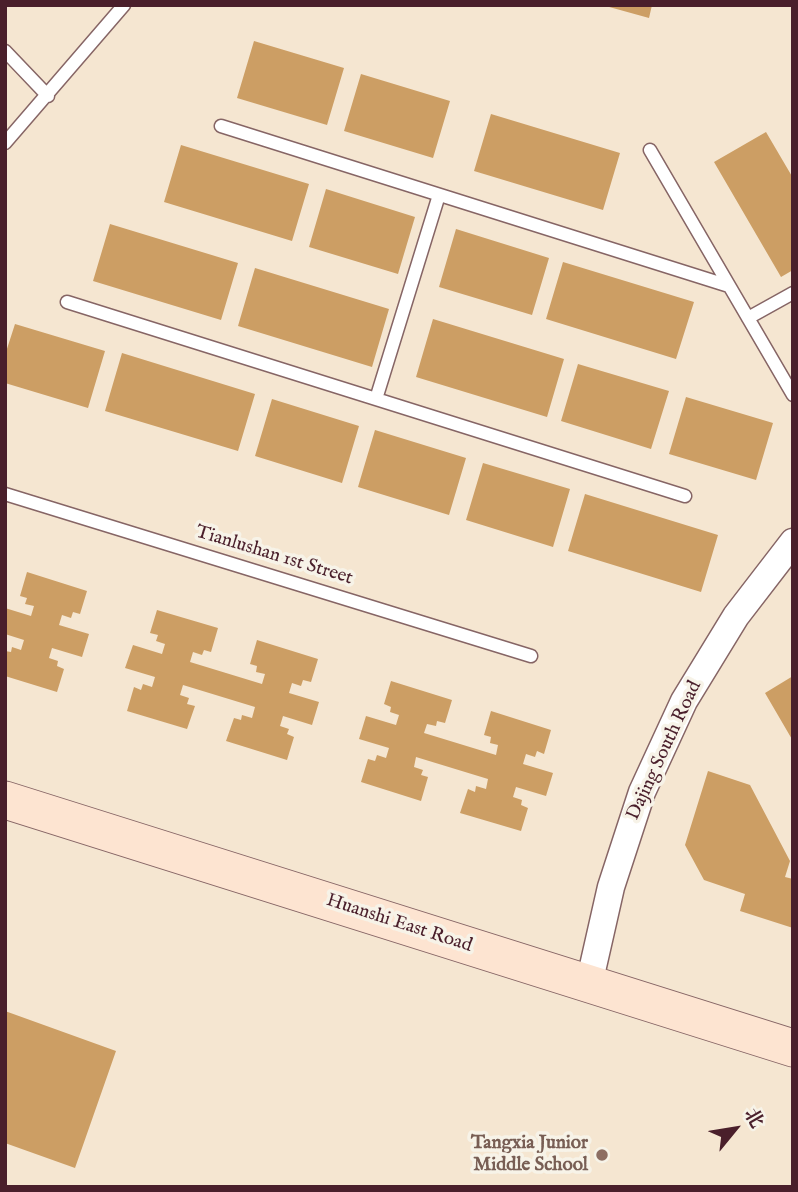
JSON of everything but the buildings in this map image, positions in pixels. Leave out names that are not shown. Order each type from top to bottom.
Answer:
[{"type":"street","name":"Dajing South Road","points":[[589,984],[611,887],[642,792],[684,701],[736,616],[793,542]]},
{"type":"street","name":"Huanshi East Road","points":[[5,800],[793,1048]]},
{"type":"lane","points":[[5,143],[124,5]]},
{"type":"lane","points":[[5,51],[48,96]]},
{"type":"lane","points":[[221,126],[729,286]]},
{"type":"lane","points":[[650,150],[793,395]]},
{"type":"lane","points":[[376,399],[439,195]]},
{"type":"lane","points":[[748,318],[793,293]]},
{"type":"lane","points":[[67,302],[685,496]]},
{"type":"lane","name":"Tianlushan 1st Street","points":[[5,494],[531,656]]},
{"type":"place","name":"Tangxia Junior Middle School","points":[[602,1155]]}]
